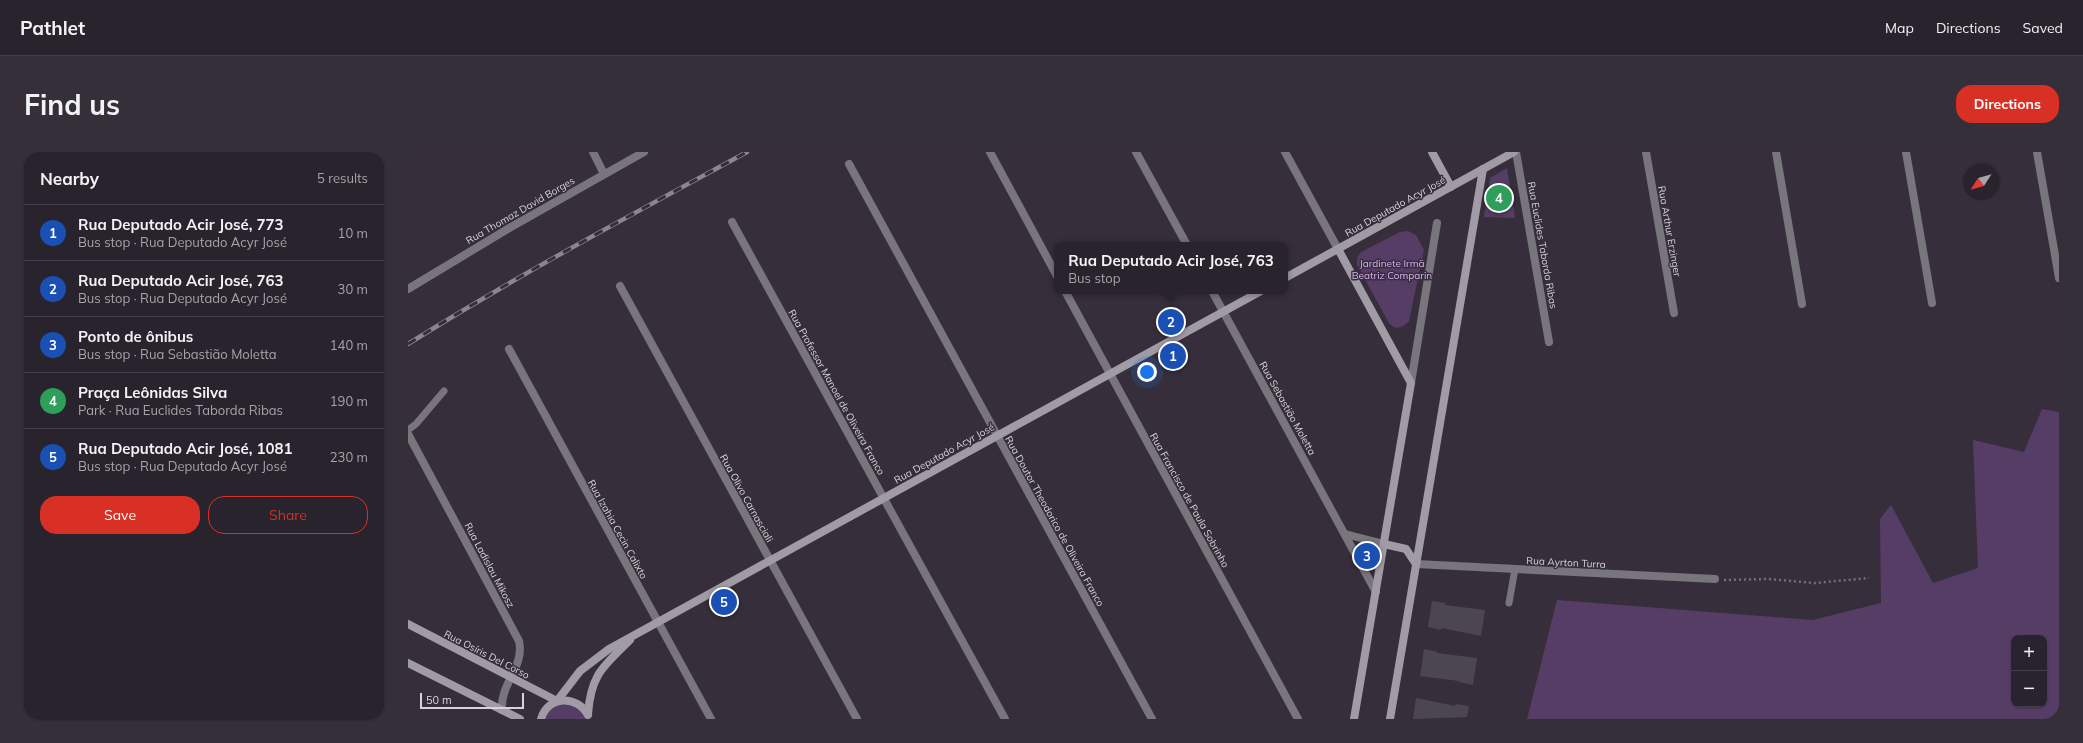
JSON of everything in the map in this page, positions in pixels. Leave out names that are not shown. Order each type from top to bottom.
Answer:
[{"type":"street","points":[[593,152],[604,174]]},
{"type":"street","name":"Rua Thomaz David Borges","points":[[408,289],[511,226],[644,152]]},
{"type":"street","points":[[990,152],[1054,270]]},
{"type":"street","points":[[1136,152],[1185,242]]},
{"type":"street","points":[[1285,152],[1411,383]]},
{"type":"street","points":[[1432,152],[1451,187]]},
{"type":"street","name":"Rua Deputado Acyr José","points":[[1288,276],[1515,152]]},
{"type":"street","name":"Rua Euclides Taborda Ribas","points":[[1515,152],[1549,342]]},
{"type":"street","name":"Rua Arthur Erzinger","points":[[1646,152],[1674,313]]},
{"type":"street","points":[[1776,152],[1802,304]]},
{"type":"street","points":[[1906,152],[1932,303]]},
{"type":"street","points":[[2037,152],[2059,278]]},
{"type":"street","name":"Rua Doutor Theodorico de Oliveira Franco","points":[[849,164],[1152,719]]},
{"type":"street","points":[[1390,719],[1483,169]]},
{"type":"street","name":"Rua Professor Manoel de Oliveira Franco","points":[[732,222],[1005,719]]},
{"type":"street","points":[[1354,719],[1437,223]]},
{"type":"street","name":"Rua Olivo Carnasciali","points":[[620,286],[857,719]]},
{"type":"street","name":"Rua Francisco de Paula Sobrinho","points":[[1067,294],[1298,719]]},
{"type":"street","name":"Rua Sebastião Moletta","points":[[1214,294],[1376,592]]},
{"type":"street","name":"Rua Deputado Acyr José","points":[[541,719],[546,709],[557,701],[570,682],[593,659],[638,632],[1255,294]]},
{"type":"street","name":"Rua Izahia Cecin Calixto","points":[[508,348],[711,719]]},
{"type":"street","name":"Rua Ladislau Mikosz","points":[[408,434],[519,641],[519,661],[502,697],[502,710]]},
{"type":"street","points":[[1345,534],[1406,549],[1416,564]]},
{"type":"street","name":"Rua Ayrton Turra","points":[[1416,564],[1715,579]]},
{"type":"street","name":"Rua Osíris Del Corso","points":[[408,624],[557,701]]},
{"type":"street","name":"Rua Deputado Acyr José","points":[[589,717],[590,693],[598,673],[638,632]]},
{"type":"street","points":[[408,663],[520,719]]},
{"type":"street","points":[[557,701],[564,700],[578,703],[589,717]]},
{"type":"lane","points":[[408,430],[416,424],[444,391]]},
{"type":"lane","points":[[1509,602],[1515,569]]},
{"type":"path","points":[[1715,579],[1768,579],[1815,583],[1869,578]]},
{"type":"green space","points":[[1507,168],[1515,218],[1484,217],[1490,178]]},
{"type":"green space","name":"Jardinete Irmã Beatriz Comparin","points":[[1408,231],[1416,235],[1424,250],[1409,321],[1397,328],[1389,323],[1357,265],[1357,258],[1361,252],[1400,232]]},
{"type":"green space","points":[[2042,409],[2059,412],[2059,719],[1527,719],[1557,600],[1813,620],[1881,603],[1880,519],[1891,505],[1933,583],[1978,568],[1973,440],[2024,452]]},
{"type":"green space","points":[[558,704],[575,707],[581,711],[586,719],[544,719],[547,712]]},
{"type":"building","points":[[1432,601],[1446,603],[1445,605],[1485,610],[1481,636],[1442,628],[1441,630],[1428,627]]},
{"type":"building","points":[[1424,649],[1438,652],[1437,653],[1477,658],[1473,685],[1459,681],[1420,676]]},
{"type":"building","points":[[1416,698],[1455,706],[1456,704],[1469,706],[1467,717],[1413,719]]},
{"type":"railway","points":[[408,344],[449,318],[534,269],[747,152]]},
{"type":"place","name":"Praça Leônidas Silva","points":[[1499,198]]},
{"type":"place","name":"Rua Deputado Acir José, 763","points":[[1171,322]]},
{"type":"place","name":"Rua Deputado Acir José, 773","points":[[1173,356]]},
{"type":"place","name":"Ponto de ônibus","points":[[1367,556]]},
{"type":"place","name":"Rua Deputado Acir José, 1081","points":[[724,602]]}]
